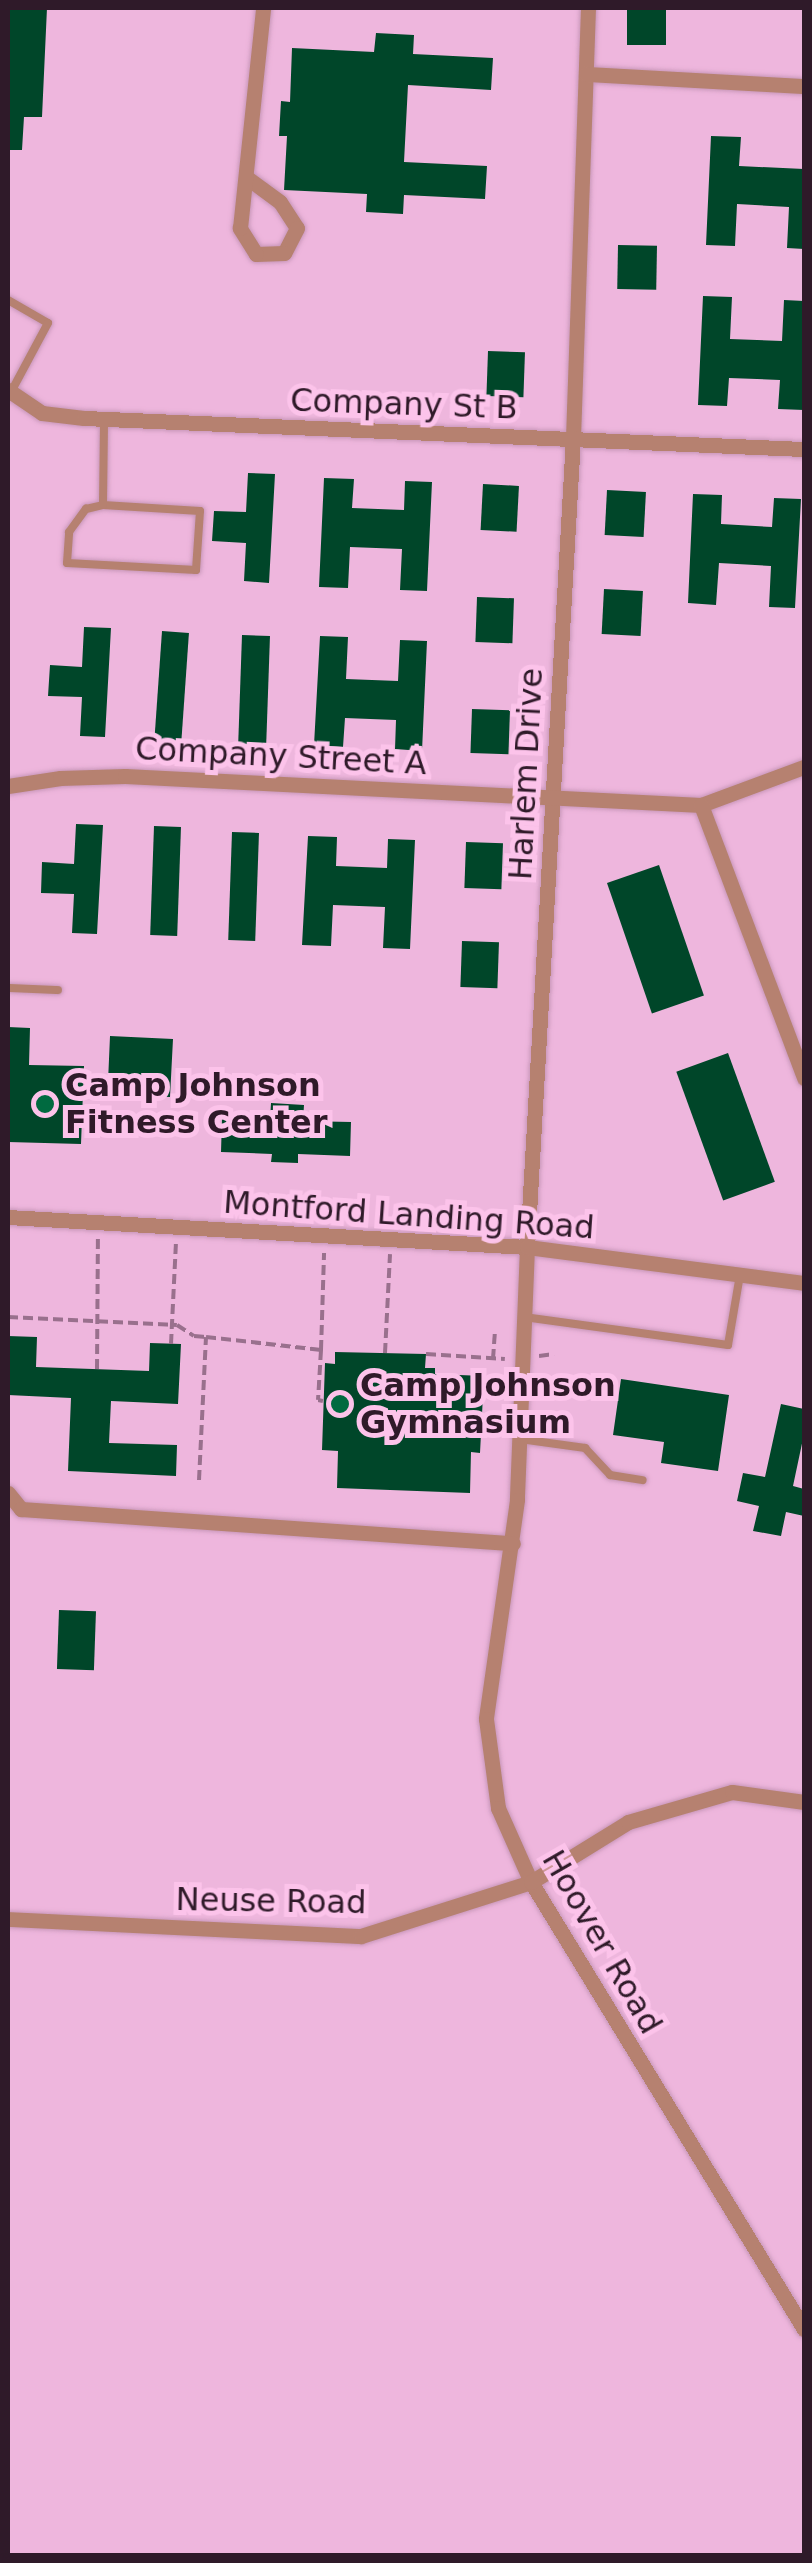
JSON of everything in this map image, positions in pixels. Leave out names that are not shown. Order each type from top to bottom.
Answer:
[{"type":"street","points":[[246,177],[280,202],[297,228],[284,253],[256,254],[240,228],[263,8]]},
{"type":"street","name":"Harlem Drive","points":[[513,1542],[526,1246],[573,438],[588,8]]},
{"type":"street","points":[[586,74],[804,86]]},
{"type":"street","name":"Company St B","points":[[9,391],[42,413],[104,419],[804,449]]},
{"type":"street","points":[[804,767],[701,805],[804,1078]]},
{"type":"street","name":"Company Street A","points":[[8,786],[60,778],[125,776],[701,805]]},
{"type":"street","name":"Montford Landing Road","points":[[8,1217],[526,1246],[804,1284]]},
{"type":"street","points":[[8,1493],[21,1509],[513,1542]]},
{"type":"street","name":"Hoover Road","points":[[513,1542],[486,1719],[498,1808],[531,1882],[804,2330]]},
{"type":"street","name":"Neuse Road","points":[[8,1919],[362,1936],[531,1882],[628,1822],[732,1792],[804,1802]]},
{"type":"lane","points":[[8,300],[48,323],[9,391]]},
{"type":"lane","points":[[103,506],[104,419]]},
{"type":"lane","points":[[103,506],[200,511],[196,570],[67,563],[69,532],[86,509],[103,506]]},
{"type":"lane","points":[[8,988],[58,990]]},
{"type":"lane","points":[[524,1317],[728,1345],[740,1275]]},
{"type":"lane","points":[[520,1438],[585,1448],[610,1475],[644,1480]]},
{"type":"path","points":[[97,1369],[98,1222]]},
{"type":"path","points":[[171,1344],[176,1227]]},
{"type":"path","points":[[324,1235],[318,1400],[324,1400]]},
{"type":"path","points":[[385,1353],[391,1239]]},
{"type":"path","points":[[8,1318],[172,1324],[206,1338],[320,1350]]},
{"type":"path","points":[[493,1358],[494,1333]]},
{"type":"path","points":[[199,1480],[206,1338]]},
{"type":"path","points":[[426,1354],[522,1358],[554,1354]]},
{"type":"building","points":[[8,8],[47,8],[42,117],[24,117],[22,150],[8,150]]},
{"type":"building","points":[[627,8],[666,8],[666,45],[627,45]]},
{"type":"building","points":[[376,33],[414,35],[413,54],[493,58],[491,90],[408,85],[404,162],[487,166],[485,199],[404,195],[403,214],[366,212],[367,194],[284,190],[287,136],[279,136],[281,101],[290,102],[292,48],[374,52]]},
{"type":"building","points":[[711,136],[741,137],[739,166],[804,169],[804,249],[787,248],[789,207],[737,204],[735,246],[706,245]]},
{"type":"building","points":[[618,245],[657,246],[656,290],[617,289]]},
{"type":"building","points":[[703,296],[732,297],[730,339],[782,341],[784,300],[804,301],[804,410],[778,409],[780,380],[729,378],[727,406],[698,405]]},
{"type":"building","points":[[488,351],[525,352],[523,397],[486,396]]},
{"type":"building","points":[[248,473],[275,474],[269,583],[244,581],[246,543],[212,541],[214,511],[246,512]]},
{"type":"building","points":[[324,478],[354,479],[352,508],[404,510],[405,481],[432,482],[427,591],[400,590],[402,549],[350,547],[348,588],[319,587]]},
{"type":"building","points":[[483,484],[519,486],[517,532],[481,530]]},
{"type":"building","points":[[607,490],[646,492],[644,537],[605,535]]},
{"type":"building","points":[[693,494],[722,495],[721,524],[772,527],[774,498],[801,499],[795,608],[769,607],[771,566],[719,563],[716,605],[688,603]]},
{"type":"building","points":[[604,589],[643,591],[641,636],[602,634]]},
{"type":"building","points":[[477,597],[514,598],[512,643],[475,642]]},
{"type":"building","points":[[84,627],[111,628],[105,737],[80,736],[82,697],[48,696],[50,665],[82,667]]},
{"type":"building","points":[[162,631],[189,633],[181,742],[154,740]]},
{"type":"building","points":[[242,635],[270,636],[266,745],[238,744]]},
{"type":"building","points":[[320,636],[348,637],[346,679],[398,681],[400,640],[427,641],[422,751],[395,749],[396,720],[345,718],[343,747],[314,745]]},
{"type":"building","points":[[472,709],[510,710],[508,754],[470,753]]},
{"type":"building","points":[[76,824],[103,825],[97,934],[72,933],[74,894],[41,893],[42,862],[74,864]]},
{"type":"building","points":[[154,826],[181,827],[177,936],[150,935]]},
{"type":"building","points":[[232,832],[259,833],[255,941],[228,940]]},
{"type":"building","points":[[308,836],[337,837],[336,866],[387,868],[388,839],[415,840],[410,949],[383,948],[385,907],[333,905],[331,946],[302,945]]},
{"type":"building","points":[[466,842],[503,843],[501,889],[464,888]]},
{"type":"building","points":[[659,865],[704,995],[652,1013],[607,883]]},
{"type":"building","points":[[462,941],[499,942],[497,988],[460,987]]},
{"type":"building","name":"Camp Johnson Fitness Center","points":[[8,1027],[30,1028],[29,1065],[84,1066],[81,1144],[8,1142]]},
{"type":"building","points":[[110,1036],[173,1039],[170,1097],[134,1096],[134,1083],[108,1082]]},
{"type":"building","points":[[728,1053],[775,1182],[723,1201],[676,1072]]},
{"type":"building","points":[[271,1103],[304,1105],[303,1121],[351,1122],[350,1156],[298,1154],[298,1163],[271,1162],[272,1154],[221,1152],[222,1118],[270,1120]]},
{"type":"building","points":[[8,1336],[37,1337],[36,1367],[149,1371],[150,1343],[181,1344],[178,1404],[111,1401],[109,1443],[177,1445],[176,1476],[68,1471],[71,1398],[8,1395]]},
{"type":"building","points":[[335,1352],[426,1354],[425,1368],[435,1368],[435,1374],[484,1376],[480,1453],[471,1452],[470,1493],[337,1488],[338,1451],[322,1450],[325,1363],[335,1364]]},
{"type":"building","points":[[621,1379],[729,1395],[718,1471],[661,1463],[664,1442],[613,1435]]},
{"type":"building","points":[[781,1404],[804,1409],[804,1434],[793,1486],[804,1489],[804,1516],[786,1512],[781,1536],[753,1531],[759,1506],[737,1501],[743,1473],[765,1477]]},
{"type":"building","points":[[59,1610],[96,1611],[94,1670],[57,1669]]},
{"type":"place","name":"Camp Johnson Fitness Center","points":[[45,1104]]},
{"type":"place","name":"Camp Johnson Gymnasium","points":[[340,1404]]}]
